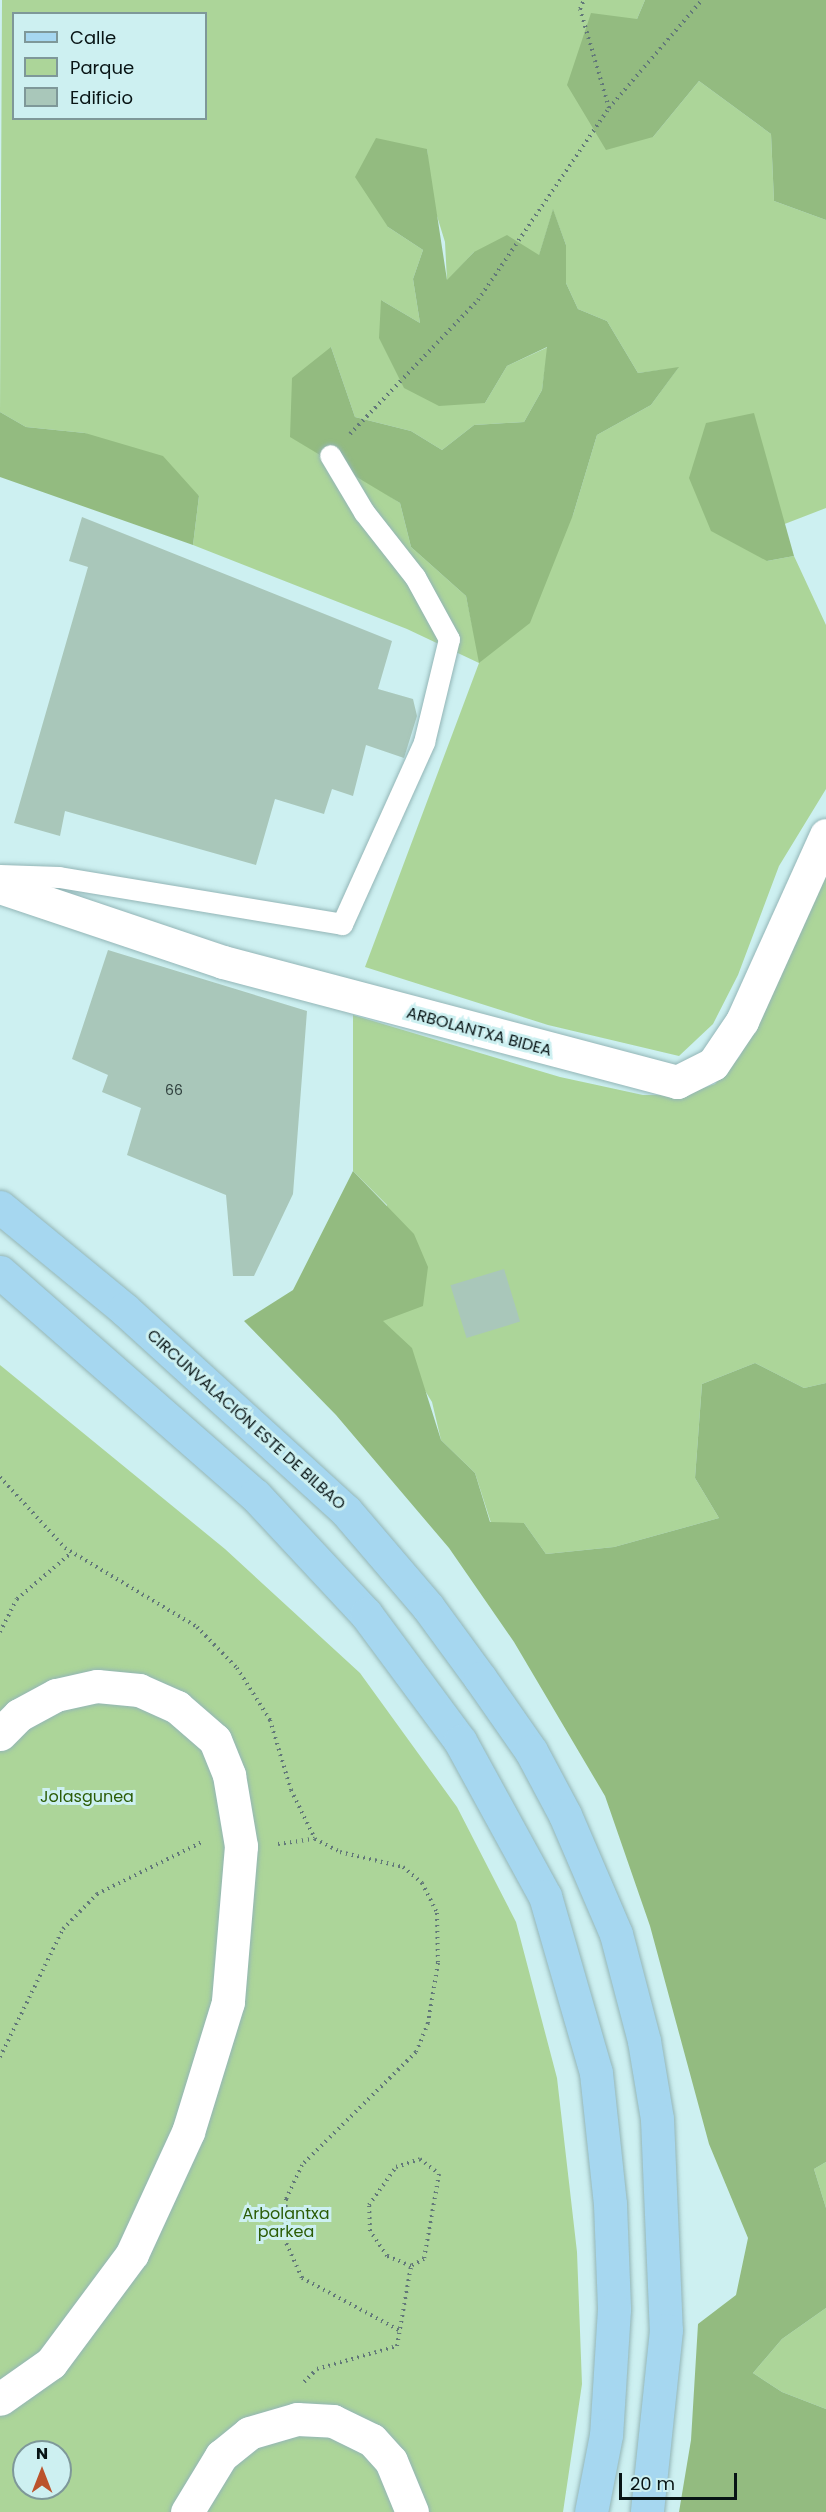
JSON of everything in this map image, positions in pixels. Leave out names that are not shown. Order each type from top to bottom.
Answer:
[{"type":"main road","points":[[0,1184],[124,1310]]},
{"type":"main road","name":"CIRCUNVALACIÓN ESTE DE BILBAO","points":[[0,1208],[124,1310],[291,1458],[390,1560],[531,1751],[593,1875],[616,1935],[644,2041],[658,2129],[666,2330],[646,2512]]},
{"type":"main road","points":[[0,1272],[63,1330],[255,1495],[366,1614],[460,1741],[545,1896],[596,2073],[610,2204],[614,2309],[606,2435],[591,2512]]},
{"type":"main road","points":[[0,1290],[63,1330]]},
{"type":"street","name":"ARBOLANTXA BIDEA","points":[[0,887],[223,962],[677,1082],[713,1064],[742,1021],[826,835]]},
{"type":"street","points":[[0,1734],[19,1715],[56,1695],[97,1686],[139,1690],[177,1707],[214,1740],[229,1775],[241,1846],[228,2002],[188,2132],[132,2254],[95,2307],[51,2363],[0,2399]]},
{"type":"street","points":[[187,2512],[221,2456],[249,2433],[297,2419],[333,2421],[372,2440],[392,2461],[412,2512]]},
{"type":"lane","points":[[0,875],[59,877],[342,924],[424,742],[449,639],[415,577],[364,512],[330,455]]},
{"type":"path","points":[[584,0],[580,9],[609,108]]},
{"type":"path","points":[[330,455],[478,300],[609,108],[702,0]]},
{"type":"path","points":[[0,1477],[71,1553],[197,1627],[237,1668],[270,1720],[291,1790],[315,1839]]},
{"type":"path","points":[[0,1632],[17,1599],[71,1553]]},
{"type":"path","points":[[273,1844],[315,1839],[340,1852],[403,1867],[422,1882],[437,1913],[436,1973],[429,2023],[416,2052],[302,2165],[286,2199],[284,2238],[302,2278],[329,2298],[401,2331]]},
{"type":"path","points":[[0,2057],[69,1922],[97,1894],[201,1842],[209,1843]]},
{"type":"path","points":[[420,2159],[439,2174],[424,2259],[411,2266],[387,2256],[370,2230],[369,2205],[396,2167],[420,2159]]},
{"type":"path","points":[[310,2388],[300,2387],[317,2369],[397,2346],[411,2266]]},
{"type":"green space","points":[[2,0],[645,0],[637,19],[653,137],[699,81],[771,134],[774,201],[826,220],[826,508],[782,525],[770,481],[767,561],[794,556],[826,625],[826,789],[779,866],[738,975],[713,1024],[679,1056],[548,1025],[365,967],[479,663],[407,629],[193,545],[199,496],[85,433],[26,427],[0,412]],"holes":[[[427,149],[432,200],[445,242],[447,281],[474,252],[539,256],[553,210],[566,245],[566,283],[578,309],[607,321],[638,373],[678,368],[651,405],[597,435],[573,515],[480,662],[466,596],[411,547],[400,503],[333,459],[331,347],[355,417],[411,431],[442,450],[474,425],[524,422],[542,390],[548,347],[507,366],[485,403],[381,300],[420,323],[413,279],[423,250],[388,227]]]},
{"type":"green space","points":[[645,0],[826,0],[826,220],[774,201],[771,134],[699,81],[653,137],[606,150],[567,85],[591,13],[637,19]]},
{"type":"green space","points":[[376,138],[427,149],[447,280],[474,252],[507,235],[539,255],[553,209],[566,245],[566,283],[578,309],[607,321],[638,373],[679,367],[651,405],[597,435],[573,515],[530,623],[479,663],[466,596],[411,547],[400,503],[290,437],[292,378],[331,347],[355,417],[411,431],[442,450],[474,425],[524,422],[542,390],[547,347],[507,366],[485,403],[439,406],[404,388],[379,338],[381,300],[420,323],[413,279],[423,250],[388,227],[355,177]]},
{"type":"green space","points":[[0,412],[26,427],[85,433],[163,456],[199,496],[193,545],[0,477]]},
{"type":"green space","points":[[754,413],[794,556],[767,561],[711,531],[689,478],[706,423]]},
{"type":"green space","points":[[826,862],[826,1383],[804,1388],[755,1363],[702,1384],[695,1478],[719,1518],[614,1547],[546,1554],[524,1523],[491,1523],[475,1473],[441,1440],[432,1402],[382,1321],[387,1205],[353,1171],[353,1015],[560,1077],[643,1095],[683,1095],[715,1084],[740,1056]]},
{"type":"green space","points":[[353,1171],[414,1234],[428,1267],[423,1306],[383,1321],[412,1348],[441,1440],[475,1473],[490,1522],[524,1523],[546,1554],[614,1547],[719,1518],[695,1478],[702,1384],[755,1363],[804,1388],[826,1383],[826,2162],[814,2169],[826,2208],[826,2308],[782,2339],[753,2373],[782,2392],[826,2409],[826,2512],[679,2512],[691,2440],[698,2324],[736,2295],[748,2238],[709,2144],[650,1926],[605,1796],[514,1642],[449,1548],[336,1415],[244,1321],[293,1290]]},
{"type":"green space","name":"Arbolantxa parkea","points":[[0,1365],[225,1549],[360,1673],[457,1807],[516,1922],[557,2078],[577,2252],[582,2384],[563,2512],[0,2512]]},
{"type":"green space","points":[[826,2162],[826,2208],[814,2169]]},
{"type":"green space","points":[[826,2308],[826,2409],[782,2392],[753,2373],[782,2339]]},
{"type":"building","points":[[82,517],[392,641],[378,689],[413,699],[417,716],[404,758],[366,745],[353,796],[332,789],[324,814],[275,799],[256,865],[65,811],[60,836],[14,823],[88,567],[69,561]]},
{"type":"building","points":[[108,950],[307,1011],[293,1194],[254,1276],[233,1276],[226,1195],[127,1155],[141,1108],[102,1092],[108,1075],[72,1059]]},
{"type":"building","points":[[504,1269],[520,1322],[467,1338],[450,1285]]},
{"type":"park label","name":"Jolasgunea","points":[[87,1797]]}]
